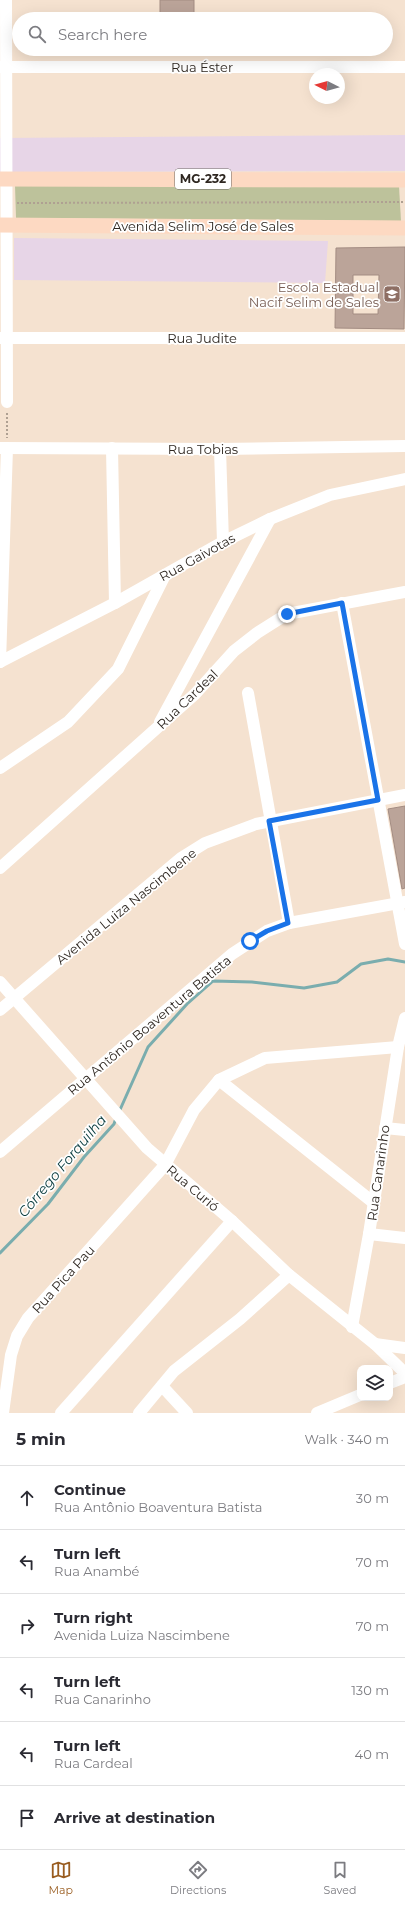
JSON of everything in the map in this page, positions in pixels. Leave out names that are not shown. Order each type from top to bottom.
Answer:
[{"type":"main road","name":"MG-232","points":[[4,179],[405,180]]},
{"type":"main road","name":"Avenida Selim José de Sales","points":[[3,225],[405,228]]},
{"type":"street","points":[[6,0],[3,67],[4,179],[7,203],[3,225],[4,338],[7,402]]},
{"type":"street","name":"Rua Éster","points":[[3,67],[405,67]]},
{"type":"street","name":"Rua Judite","points":[[4,338],[405,338]]},
{"type":"street","name":"Rua Tobias","points":[[3,448],[220,450],[405,446]]},
{"type":"street","points":[[0,662],[3,448]]},
{"type":"street","points":[[112,448],[115,603]]},
{"type":"street","points":[[220,450],[223,542]]},
{"type":"street","name":"Rua Gaivotas","points":[[0,662],[115,603],[223,542],[270,519],[330,495],[405,479]]},
{"type":"street","points":[[155,730],[270,519]]},
{"type":"street","points":[[0,768],[68,722],[118,668],[165,575]]},
{"type":"street","name":"Rua Cardeal","points":[[0,868],[195,694],[234,651],[257,633],[287,614],[405,592]]},
{"type":"street","points":[[342,603],[378,800],[401,903],[405,944]]},
{"type":"street","points":[[248,693],[269,821],[288,923]]},
{"type":"street","name":"Avenida Luiza Nascimbene","points":[[0,1010],[181,858],[200,846],[223,835],[269,821],[405,795]]},
{"type":"street","name":"Rua Antônio Boaventura Batista","points":[[0,1152],[232,954],[267,931],[288,923],[401,903]]},
{"type":"street","name":"Rua Curió","points":[[0,982],[131,1130],[165,1165],[232,1220],[289,1275],[375,1344],[405,1373]]},
{"type":"street","name":"Rua Canarinho","points":[[352,1327],[369,1234],[384,1128],[398,1047],[405,1018]]},
{"type":"street","points":[[374,1202],[219,1080],[265,1058],[398,1047]]},
{"type":"street","name":"Rua Pica Pau","points":[[3,1413],[11,1355],[17,1336],[28,1318],[165,1165],[194,1110],[219,1080]]},
{"type":"street","points":[[384,1128],[405,1130]]},
{"type":"street","points":[[61,1413],[232,1220]]},
{"type":"street","points":[[369,1234],[405,1238]]},
{"type":"street","points":[[139,1413],[174,1371],[240,1319],[289,1275]]},
{"type":"street","points":[[375,1344],[405,1348]]},
{"type":"street","points":[[393,1382],[405,1377]]},
{"type":"street","points":[[162,1386],[187,1413]]},
{"type":"street","points":[[317,1413],[357,1397]]},
{"type":"path","points":[[7,203],[405,202]]},
{"type":"path","points":[[3,448],[7,402]]},
{"type":"shaded area","points":[[405,135],[405,171],[0,172],[0,138]]},
{"type":"shaded area","points":[[14,238],[328,241],[325,283],[14,280]]},
{"type":"green space","points":[[15,185],[399,186],[401,221],[16,218]]},
{"type":"building","points":[[160,0],[194,0],[194,12],[160,12]]},
{"type":"building","name":"Escola Estadual Nacif Selim de Sales","points":[[405,247],[404,329],[335,328],[336,248]],"holes":[[[353,275],[379,275],[378,314],[353,314]]]},
{"type":"building","points":[[405,806],[405,888],[402,889],[388,809]]},
{"type":"waterway","name":"Córrego Forquilha","points":[[119,1112],[148,1047],[187,1004],[213,981],[252,982],[304,988],[337,982],[361,964],[388,959],[405,962]]},
{"type":"waterway","name":"Córrego Forquilha","points":[[0,1253],[48,1204],[84,1157],[114,1124],[116,1118]]},
{"type":"place","name":"Escola Estadual Nacif Selim de Sales","points":[[392,294]]},
{"type":"route","points":[[250,941],[267,931],[288,923],[269,821],[378,800],[342,603],[287,614]]}]
